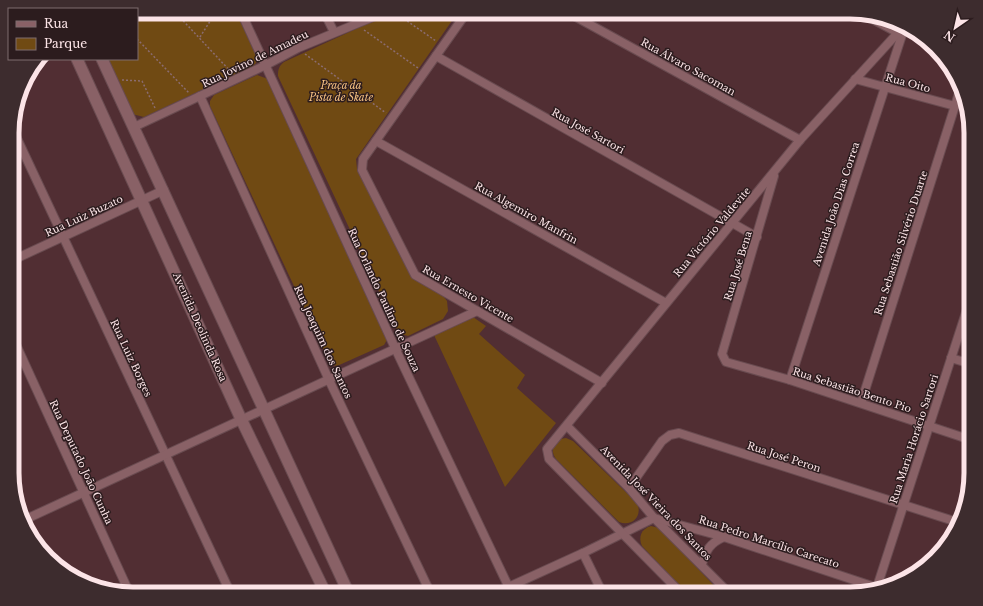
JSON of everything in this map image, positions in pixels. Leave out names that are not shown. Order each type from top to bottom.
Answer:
[{"type":"street","name":"Rua Orlando Paulino de Souza","points":[[244,19],[395,348],[510,587]]},
{"type":"street","points":[[328,19],[334,32]]},
{"type":"street","name":"Rua Jovino de Amadeu","points":[[134,127],[237,79],[298,48],[368,19]]},
{"type":"street","points":[[376,140],[462,19]]},
{"type":"street","name":"Rua Álvaro Sacoman","points":[[580,19],[800,140]]},
{"type":"street","points":[[879,23],[900,34]]},
{"type":"street","name":"Rua Victório Valdevite","points":[[625,533],[550,459],[548,449],[800,140],[855,79],[901,31]]},
{"type":"street","name":"Avenida João Dias Correa","points":[[790,380],[900,34]]},
{"type":"street","name":"Rua José Sartori","points":[[436,56],[757,237]]},
{"type":"street","name":"Avenida Deolinda Rosa","points":[[77,60],[143,200],[241,419],[323,587]]},
{"type":"street","points":[[102,60],[164,190],[262,411],[346,587]]},
{"type":"street","name":"Rua Oito","points":[[855,79],[955,106]]},
{"type":"street","name":"Rua Joaquim dos Santos","points":[[197,97],[428,587]]},
{"type":"street","name":"Rua Sebastião Silvério Duarte","points":[[861,403],[958,97]]},
{"type":"street","name":"Rua Ernesto Vicente","points":[[376,140],[363,159],[362,170],[411,270],[419,279],[602,383]]},
{"type":"street","name":"Rua Algemiro Manfrin","points":[[376,140],[666,303]]},
{"type":"street","name":"Rua Luiz Borges","points":[[19,143],[227,587]]},
{"type":"street","name":"Rua José Bena","points":[[726,362],[722,354],[757,237],[774,173]]},
{"type":"street","name":"Rua Luiz Buzato","points":[[19,257],[164,190]]},
{"type":"street","points":[[28,518],[477,311]]},
{"type":"street","name":"Rua Maria Horácio Sartori","points":[[879,583],[964,318]]},
{"type":"street","name":"Rua Deputado João Cunha","points":[[19,351],[127,587]]},
{"type":"street","points":[[951,358],[964,362]]},
{"type":"street","name":"Rua Sebastião Bento Pio","points":[[726,362],[790,380],[964,438]]},
{"type":"street","name":"Avenida José Vieira dos Santos","points":[[567,426],[629,488],[654,518],[723,587]]},
{"type":"street","name":"Rua José Peron","points":[[629,488],[662,441],[670,435],[679,433],[953,521]]},
{"type":"street","points":[[517,587],[654,518]]},
{"type":"street","name":"Rua Pedro Marcílio Carecato","points":[[654,518],[724,537],[871,585]]},
{"type":"street","points":[[625,533],[675,587]]},
{"type":"street","points":[[702,564],[706,550],[713,542],[724,537]]},
{"type":"street","points":[[583,553],[600,587]]},
{"type":"path","points":[[182,19],[237,79]]},
{"type":"path","points":[[200,37],[211,19]]},
{"type":"path","points":[[404,19],[443,46]]},
{"type":"path","points":[[356,24],[424,72]]},
{"type":"path","points":[[138,40],[197,97]]},
{"type":"path","points":[[298,48],[392,118]]},
{"type":"path","points":[[111,79],[142,81],[159,115]]},
{"type":"green space","points":[[138,19],[239,19],[257,58],[256,63],[253,66],[144,117],[132,114],[107,60],[138,60]]},
{"type":"green space","name":"Praça da Pista de Skate","points":[[378,19],[453,19],[356,159],[357,169],[413,278],[443,296],[447,301],[448,311],[443,319],[408,336],[401,334],[397,330],[278,76],[279,68],[284,62]]},
{"type":"green space","points":[[257,75],[268,79],[388,338],[384,345],[337,366],[333,365],[329,361],[210,106],[210,101],[214,95]]},
{"type":"green space","points":[[473,317],[486,326],[479,334],[525,375],[517,388],[556,423],[505,487],[434,335]]},
{"type":"green space","points":[[566,438],[573,441],[637,503],[639,512],[632,522],[619,522],[556,459],[553,452],[554,445],[558,440]]},
{"type":"green space","points":[[651,526],[659,528],[715,587],[681,587],[642,546],[640,537],[643,531]]}]
